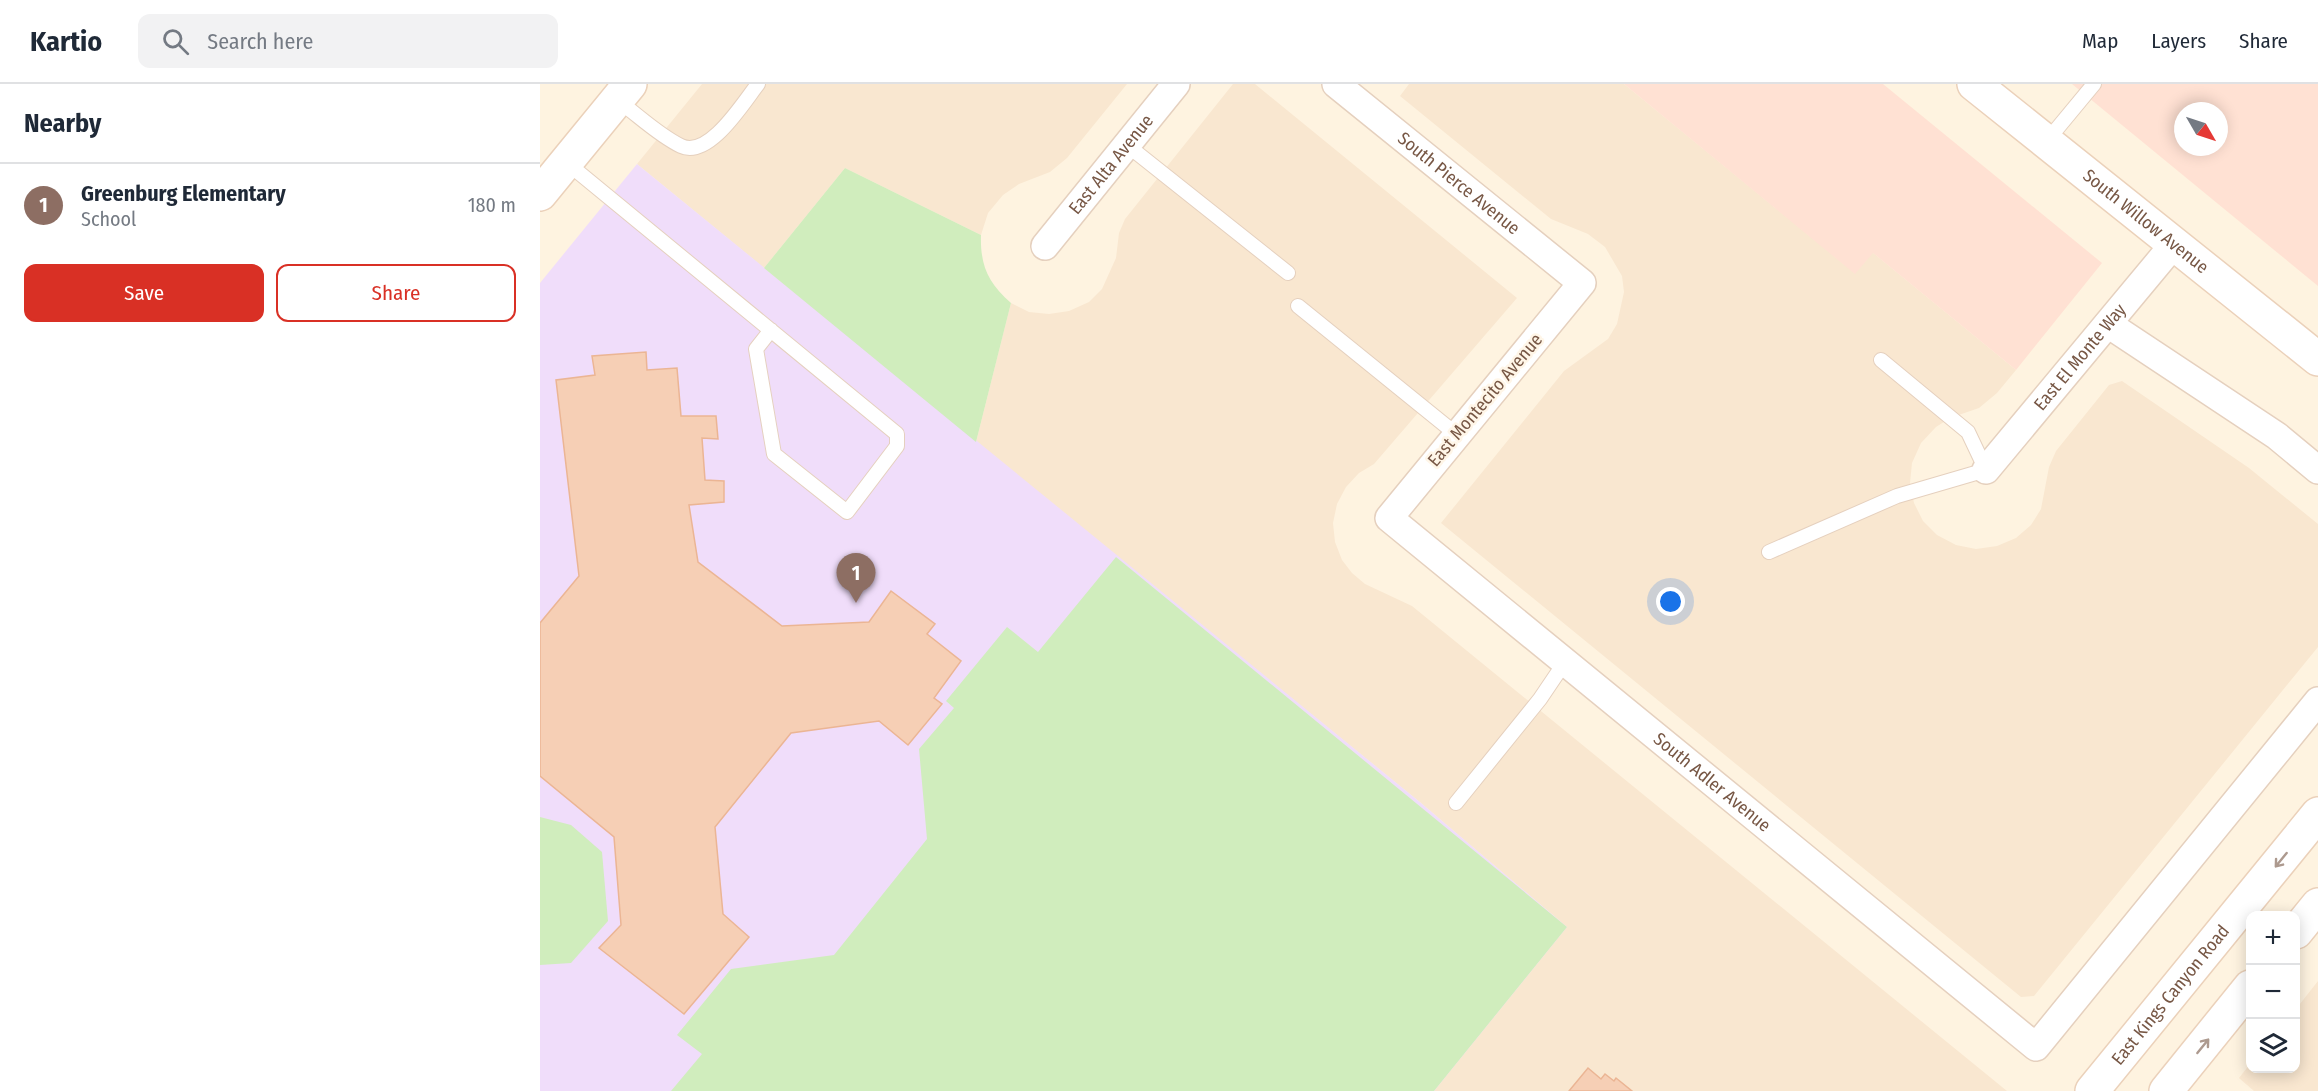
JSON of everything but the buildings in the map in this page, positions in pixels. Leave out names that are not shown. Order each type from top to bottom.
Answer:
[{"type":"street","name":"East Alta Avenue","points":[[1045,246],[1176,84]]},
{"type":"street","name":"South Pierce Avenue","points":[[1336,84],[1582,283]]},
{"type":"street","name":"South Willow Avenue","points":[[1974,84],[2318,359]]},
{"type":"street","points":[[540,194],[623,92]]},
{"type":"street","name":"East El Monte Way","points":[[1986,470],[2174,244]]},
{"type":"street","name":"East Montecito Avenue","points":[[1389,518],[1582,283]]},
{"type":"street","points":[[2108,324],[2277,436],[2318,470]]},
{"type":"street","name":"South Adler Avenue","points":[[1389,518],[2036,1047],[2318,701]]},
{"type":"street","name":"East Kings Canyon Road","points":[[2092,1091],[2318,814]]},
{"type":"street","points":[[2300,926],[2318,904]]},
{"type":"street","points":[[2166,1091],[2246,992]]},
{"type":"lane","points":[[623,92],[682,147],[696,148],[715,137],[758,84]]},
{"type":"lane","points":[[2046,142],[2094,84]]},
{"type":"lane","points":[[1127,145],[1288,273]]},
{"type":"lane","points":[[566,162],[771,330],[897,434],[897,446],[847,512],[774,454],[756,349],[771,330]]},
{"type":"lane","points":[[1298,306],[1456,434]]},
{"type":"lane","points":[[1769,552],[1897,496],[1986,470],[1968,432],[1881,360]]},
{"type":"lane","points":[[1456,803],[1540,699],[1565,662]]},
{"type":"shaded area","points":[[702,84],[1127,84],[1067,158],[1050,172],[1019,184],[1003,195],[988,213],[981,235],[845,168],[764,268],[637,164]]},
{"type":"shaded area","points":[[1233,84],[1255,84],[1517,298],[1374,464],[1359,473],[1346,487],[1337,504],[1333,523],[1335,542],[1342,560],[1365,584],[1412,606],[2007,1091],[1434,1091],[1567,927],[1421,803],[976,442],[1011,303],[1029,312],[1049,314],[1069,311],[1089,302],[1102,289],[1116,258],[1119,233],[1125,219]]},
{"type":"shaded area","points":[[1409,84],[1624,84],[1855,273],[1872,252],[2016,370],[1997,393],[1979,408],[1950,418],[1936,427],[1921,443],[1912,463],[1910,483],[1914,503],[1923,521],[1937,535],[1956,545],[1976,549],[1997,546],[2016,538],[2031,525],[2041,509],[2049,467],[2056,451],[2109,385],[2122,381],[2249,468],[2318,524],[2318,647],[2034,996],[2021,997],[1441,523],[1564,371],[1608,339],[1617,324],[1624,292],[1622,276],[1605,247],[1588,234],[1551,219],[1400,96]]},
{"type":"shaded area","points":[[1624,84],[1883,84],[2102,263],[2016,370],[1873,253],[1855,274]]},
{"type":"shaded area","points":[[2072,84],[2318,84],[2318,286]]},
{"type":"shaded area","points":[[637,164],[1421,803],[1567,927],[1434,1091],[540,1091],[540,283]]},
{"type":"shaded area","points":[[2318,981],[2318,1091],[2254,1091],[2239,1078],[2246,1069],[2246,1073],[2300,1073],[2300,1004]]},
{"type":"green space","points":[[845,168],[981,235],[982,255],[987,273],[996,288],[1011,303],[976,442],[764,268]]},
{"type":"green space","points":[[1116,557],[1567,927],[1434,1091],[671,1091],[702,1054],[677,1035],[731,969],[834,955],[927,839],[919,749],[954,708],[946,701],[1007,627],[1038,652]]},
{"type":"green space","points":[[540,817],[571,825],[602,852],[608,921],[571,963],[540,965]]},
{"type":"place","name":"Greenburg Elementary","points":[[856,603]]}]
